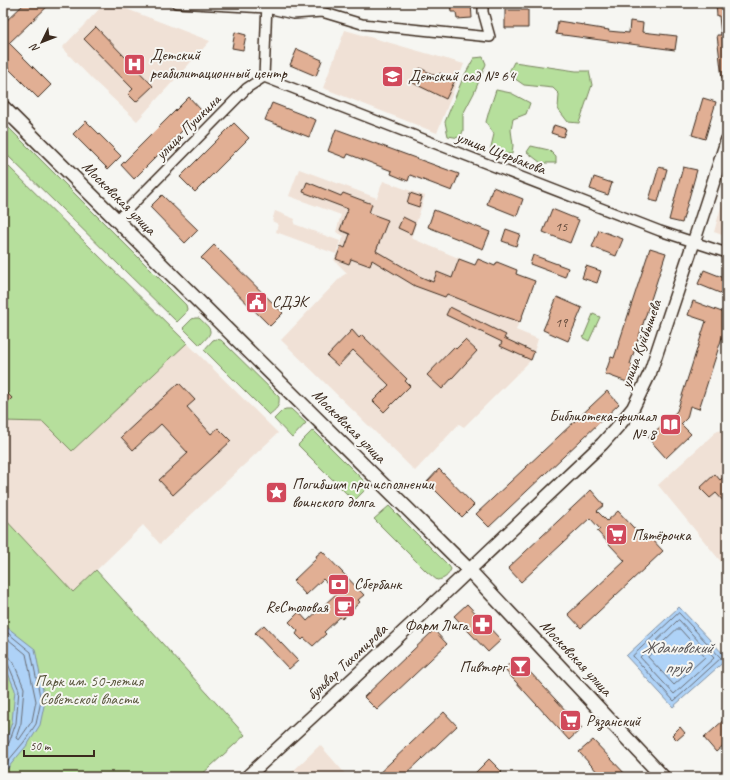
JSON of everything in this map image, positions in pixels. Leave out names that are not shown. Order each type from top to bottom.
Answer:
[{"type":"main road","name":"Московская улица","points":[[3,107],[469,570],[664,777]]},
{"type":"street","points":[[176,3],[267,6],[293,14],[322,12],[362,24],[490,38],[483,12],[483,3]]},
{"type":"street","points":[[264,77],[267,6]]},
{"type":"street","name":"улица Пушкина","points":[[117,220],[247,88],[264,77]]},
{"type":"street","name":"улица Щербакова","points":[[264,77],[650,227],[727,253]]},
{"type":"street","name":"улица Куйбышева","points":[[469,570],[602,444],[633,408],[650,373],[727,140]]},
{"type":"street","name":"бульвар Тихомирова","points":[[246,777],[431,607],[469,570]]},
{"type":"shaded area","name":"Детский реабилитационный центр","points":[[105,3],[111,3],[210,41],[137,121],[92,79],[62,48]]},
{"type":"shaded area","name":"Детский сад № 64","points":[[345,30],[464,64],[437,133],[323,88]]},
{"type":"shaded area","points":[[299,169],[377,198],[383,181],[425,196],[411,238],[475,265],[478,259],[494,267],[497,262],[517,270],[516,274],[535,281],[516,330],[538,339],[531,360],[464,427],[459,424],[415,471],[281,340],[342,276],[347,273],[334,260],[344,236],[336,232],[341,215],[289,196]]},
{"type":"shaded area","points":[[727,185],[727,237],[714,232]]},
{"type":"shaded area","points":[[275,211],[295,219],[294,224],[340,241],[336,254],[276,232],[278,224],[272,221]]},
{"type":"shaded area","points":[[187,343],[278,433],[160,544],[143,525],[73,593],[3,517],[3,421],[43,422],[72,451]]},
{"type":"shaded area","points":[[718,430],[727,433],[727,569],[658,485]]},
{"type":"shaded area","points":[[320,745],[348,777],[287,777]]},
{"type":"green space","points":[[483,57],[486,64],[474,93],[463,114],[463,131],[460,138],[448,136],[445,122],[463,78],[474,58]]},
{"type":"green space","points":[[514,62],[576,71],[589,71],[592,85],[579,123],[568,122],[558,109],[559,94],[553,88],[524,85],[508,74]]},
{"type":"green space","points":[[496,90],[511,93],[530,103],[526,114],[513,119],[511,130],[513,145],[512,154],[503,154],[490,151],[494,134],[486,122]]},
{"type":"green space","points":[[3,122],[186,305],[187,309],[185,314],[177,322],[3,151]]},
{"type":"green space","points":[[531,146],[549,150],[556,157],[556,163],[541,163],[527,152]]},
{"type":"green space","points":[[3,161],[187,343],[72,451],[43,422],[3,421]]},
{"type":"green space","points":[[593,314],[600,317],[589,341],[583,338]]},
{"type":"green space","points":[[195,318],[199,318],[210,331],[208,337],[200,345],[183,328]]},
{"type":"green space","points":[[213,340],[221,340],[279,397],[278,406],[269,415],[204,350]]},
{"type":"green space","points":[[286,409],[291,409],[306,423],[292,438],[274,419]]},
{"type":"green space","points":[[313,430],[369,486],[354,501],[298,445]]},
{"type":"green space","points":[[389,506],[449,566],[451,569],[446,577],[437,580],[427,572],[374,519]]},
{"type":"green space","name":"Парк им. 50-летия Советской власти","points":[[3,517],[73,592],[96,570],[245,735],[199,777],[3,777]]},
{"type":"water","name":"Ждановский пруд","points":[[679,607],[727,659],[673,707],[626,656]]},
{"type":"water","points":[[3,624],[35,649],[45,701],[40,725],[28,744],[3,772],[3,744],[6,740],[12,722],[15,690],[3,664]]},
{"type":"building","points":[[25,3],[51,3],[9,43],[51,85],[38,98],[3,63],[3,24]]},
{"type":"building","points":[[450,3],[471,3],[472,18],[457,19],[456,12],[451,12]]},
{"type":"building","points":[[716,3],[727,3],[727,78],[722,78],[717,35],[721,35]]},
{"type":"building","points":[[505,10],[528,10],[528,28],[505,28]]},
{"type":"building","points":[[558,21],[609,30],[608,31],[629,33],[630,21],[643,23],[642,32],[677,36],[675,50],[556,34]]},
{"type":"building","points":[[96,27],[153,86],[136,102],[128,94],[133,89],[84,39]]},
{"type":"building","points":[[235,32],[246,35],[243,50],[232,48]]},
{"type":"building","points":[[297,49],[322,60],[316,76],[290,65]]},
{"type":"building","points":[[420,68],[438,77],[440,73],[455,80],[446,99],[413,83]]},
{"type":"building","points":[[189,97],[202,111],[134,179],[121,165]]},
{"type":"building","points":[[703,98],[716,102],[705,139],[692,135]]},
{"type":"building","points":[[272,103],[316,120],[309,137],[265,120]]},
{"type":"building","points":[[86,121],[121,156],[108,169],[73,134]]},
{"type":"building","points":[[234,123],[249,138],[195,192],[180,177]]},
{"type":"building","points":[[554,125],[566,129],[563,137],[551,133]]},
{"type":"building","points":[[336,129],[459,174],[452,191],[410,175],[408,181],[391,174],[392,171],[348,154],[346,158],[328,151]]},
{"type":"building","points":[[659,167],[667,169],[658,202],[649,200]]},
{"type":"building","points":[[683,167],[697,170],[682,223],[669,220]]},
{"type":"building","points":[[594,177],[612,183],[608,195],[590,189]]},
{"type":"building","points":[[307,182],[341,196],[343,193],[372,204],[369,213],[388,220],[376,251],[419,276],[433,282],[437,272],[452,278],[459,259],[475,265],[478,259],[495,266],[497,262],[517,270],[516,274],[535,281],[520,322],[447,294],[445,297],[415,286],[372,260],[370,266],[351,259],[349,264],[336,259],[341,246],[345,248],[350,234],[340,230],[348,209],[303,192]]},
{"type":"building","points":[[493,187],[523,199],[517,216],[487,204]]},
{"type":"building","points":[[410,193],[422,197],[419,207],[407,203]]},
{"type":"building","points":[[162,195],[198,230],[185,243],[150,207]]},
{"type":"building","points":[[552,209],[579,220],[570,243],[543,232]]},
{"type":"building","points":[[434,210],[490,232],[483,249],[428,227]]},
{"type":"building","points":[[403,217],[415,223],[411,234],[398,228]]},
{"type":"building","points":[[506,229],[520,234],[516,246],[502,241]]},
{"type":"building","points":[[599,230],[623,239],[616,256],[592,247]]},
{"type":"building","points":[[214,245],[283,313],[270,326],[201,258]]},
{"type":"building","points":[[650,248],[666,253],[630,364],[633,365],[627,382],[605,374],[611,357],[614,358]]},
{"type":"building","points":[[533,255],[568,268],[565,277],[530,264]]},
{"type":"building","points":[[586,266],[601,271],[597,283],[582,278]]},
{"type":"building","points":[[704,270],[727,279],[727,296],[698,284]]},
{"type":"building","points":[[557,297],[582,308],[568,341],[543,330]]},
{"type":"building","points":[[693,301],[727,314],[727,329],[725,328],[699,409],[690,406],[687,418],[681,424],[691,434],[666,458],[648,438],[677,411],[680,402],[706,321],[688,315]]},
{"type":"building","points":[[450,307],[506,335],[504,338],[534,352],[531,360],[500,346],[502,342],[446,315]]},
{"type":"building","points":[[352,330],[359,338],[362,335],[407,379],[405,381],[410,386],[384,412],[373,401],[389,385],[353,350],[338,366],[327,356]]},
{"type":"building","points":[[465,340],[477,351],[442,389],[427,375],[454,347],[456,349]]},
{"type":"building","points":[[179,383],[195,400],[187,407],[211,434],[218,428],[231,441],[173,495],[159,480],[188,453],[161,424],[133,450],[121,437]]},
{"type":"building","points":[[3,389],[12,398],[3,407]]},
{"type":"building","points":[[607,391],[619,404],[489,527],[476,514]]},
{"type":"building","points":[[439,469],[474,505],[462,517],[427,482]]},
{"type":"building","points":[[715,474],[720,480],[727,474],[727,505],[716,493],[710,498],[700,488]]},
{"type":"building","points":[[591,490],[604,505],[597,511],[607,521],[618,511],[645,540],[649,536],[663,551],[581,628],[568,614],[625,561],[597,531],[600,529],[590,518],[521,582],[508,568]]},
{"type":"building","points":[[322,551],[364,595],[358,600],[360,602],[342,619],[340,617],[324,632],[326,634],[313,646],[304,638],[302,640],[296,634],[298,631],[289,622],[299,612],[307,621],[337,593],[323,579],[306,595],[293,581],[317,558],[316,556]]},
{"type":"building","points":[[467,604],[501,640],[488,652],[454,616]]},
{"type":"building","points":[[264,625],[298,661],[289,669],[255,633]]},
{"type":"building","points":[[434,630],[447,644],[377,710],[364,697]]},
{"type":"building","points":[[516,657],[582,728],[569,740],[504,669]]},
{"type":"building","points":[[444,712],[457,726],[403,777],[375,777]]},
{"type":"building","points":[[727,717],[727,742],[716,752],[704,738]]},
{"type":"building","points":[[680,727],[685,733],[677,740],[672,735]]},
{"type":"building","points":[[593,740],[628,777],[602,777],[579,752]]},
{"type":"building","points":[[489,759],[502,772],[497,777],[471,777]]},
{"type":"place","name":"Детский реабилитационный центр","points":[[134,64]]},
{"type":"place","name":"Детский сад № 64","points":[[393,76]]},
{"type":"place","name":"СДЭК","points":[[257,302]]},
{"type":"place","name":"Библиотека-филиал № 8","points":[[671,425]]},
{"type":"place","name":"Погибшим при исполнении воинского долга","points":[[276,493]]},
{"type":"place","name":"Пятёрочка","points":[[616,535]]},
{"type":"place","name":"Сбербанк","points":[[339,584]]},
{"type":"place","name":"ReСтоловая","points":[[344,607]]},
{"type":"place","name":"Фарм Лига","points":[[483,625]]},
{"type":"place","name":"Пивторг","points":[[521,667]]},
{"type":"place","name":"Рязанский","points":[[570,721]]}]
